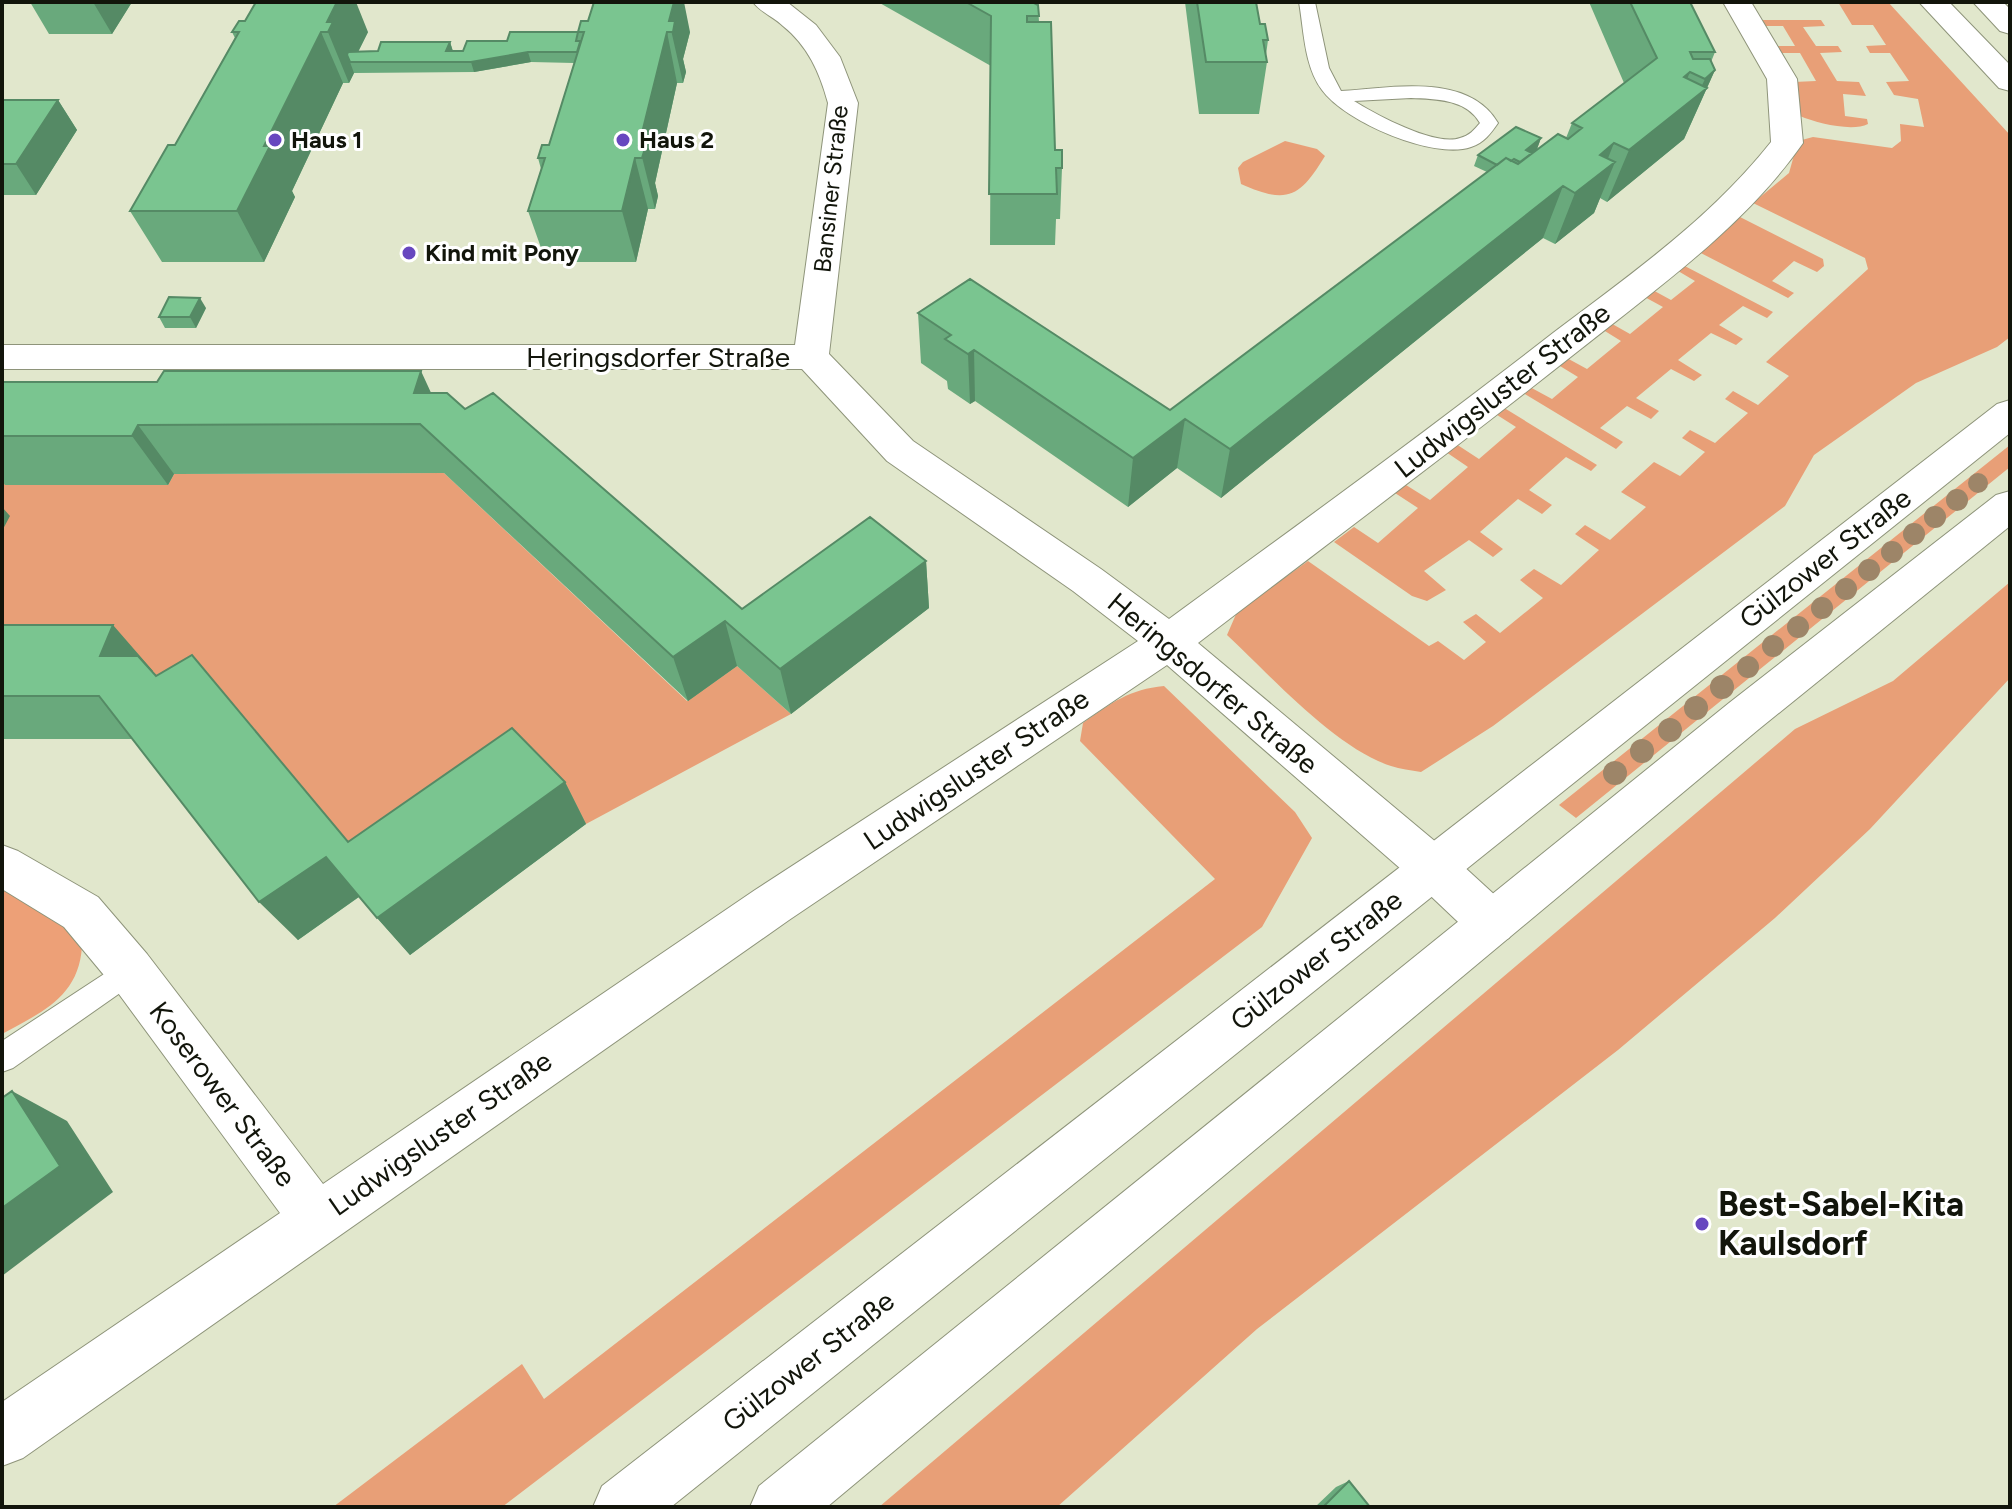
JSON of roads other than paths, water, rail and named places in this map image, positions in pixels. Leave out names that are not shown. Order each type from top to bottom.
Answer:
[{"type":"street","name":"Bansiner Straße","points":[[767,2],[811,35],[837,77],[843,103],[811,357]]},
{"type":"street","name":"Ludwigsluster Straße","points":[[2,1437],[772,905],[1169,642],[1498,395],[1664,265],[1752,188],[1787,143],[1782,79],[1737,2]]},
{"type":"street","points":[[1933,2],[2010,82]]},
{"type":"street","points":[[1987,2],[2010,25]]},
{"type":"street","name":"Heringsdorfer Straße","points":[[2,357],[811,357],[900,451],[1087,580],[1169,642],[1433,868],[1492,923]]},
{"type":"street","name":"Gülzower Straße","points":[[623,1507],[2010,413]]},
{"type":"street","points":[[780,1507],[1492,923],[2010,505]]},
{"type":"street","name":"Koserower Straße","points":[[2,865],[81,912],[130,970],[317,1219]]},
{"type":"lane","points":[[1307,2],[1322,72],[1328,86],[1338,96],[1347,105],[1417,139],[1440,145],[1473,141],[1481,137],[1489,123],[1480,109],[1462,98],[1439,94],[1338,96]]},
{"type":"lane","points":[[2,1058],[130,970]]},
{"type":"place","name":"Haus 1","points":[[275,140]]},
{"type":"place","name":"Haus 2","points":[[623,140]]},
{"type":"place","name":"Kind mit Pony","points":[[409,253]]},
{"type":"place","name":"Best-Sabel-Kita Kaulsdorf","points":[[1702,1224]]}]
